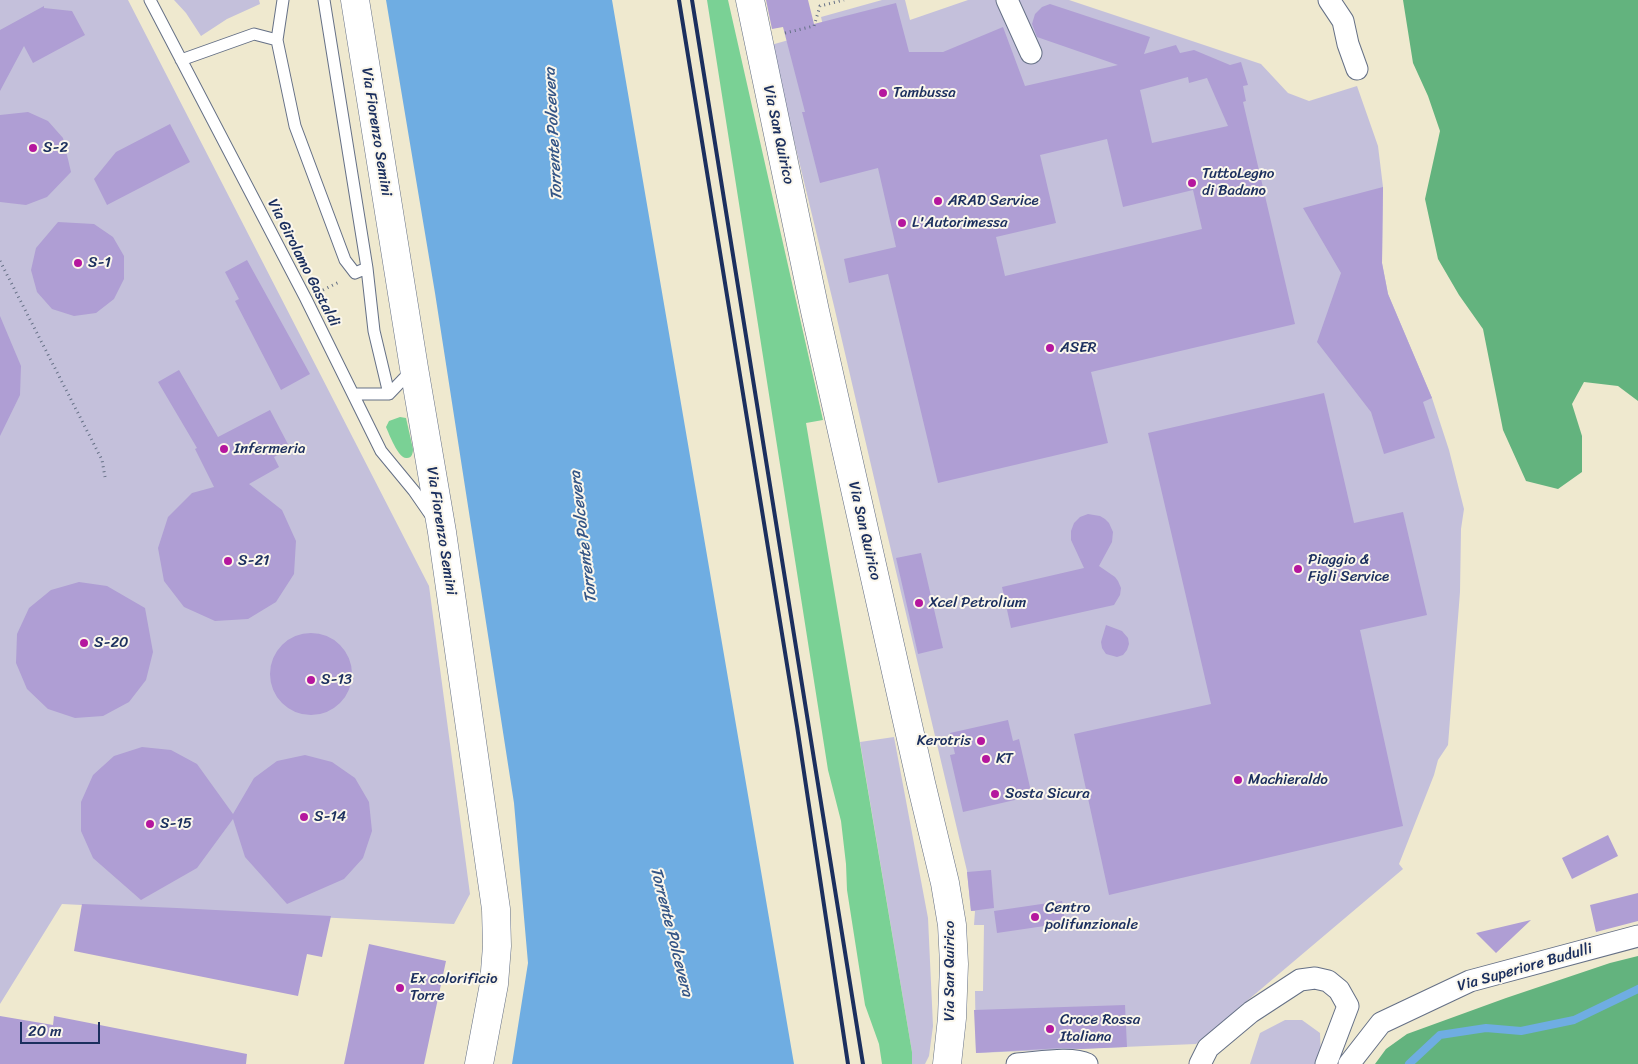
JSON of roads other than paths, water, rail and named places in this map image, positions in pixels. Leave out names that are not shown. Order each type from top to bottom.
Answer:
[{"type":"main road","name":"Via Fiorenzo Semini","points":[[355,0],[442,532],[496,909],[497,946],[494,984],[479,1064]]},
{"type":"main road","name":"Via San Quirico","points":[[750,0],[819,330],[922,790],[945,883],[952,925],[954,964],[952,1018],[947,1064]]},
{"type":"street","points":[[1007,0],[1031,53]]},
{"type":"street","points":[[1329,0],[1343,21],[1348,44],[1357,69]]},
{"type":"street","name":"Via Superiore Budulli","points":[[1349,1064],[1380,1023],[1470,981],[1638,936]]},
{"type":"street","points":[[1200,1064],[1208,1048],[1251,1012],[1300,980],[1316,978],[1328,981],[1339,990],[1348,1006],[1326,1064]]},
{"type":"street","points":[[1018,1064],[1063,1061],[1087,1064]]},
{"type":"lane","name":"Via Girolamo Gastaldi","points":[[150,0],[353,394],[380,451],[414,491],[442,532]]},
{"type":"lane","points":[[283,0],[277,40],[295,126],[345,260],[355,273],[368,268]]},
{"type":"lane","points":[[324,0],[368,268],[374,331],[389,394]]},
{"type":"lane","points":[[181,60],[254,34],[277,40]]},
{"type":"lane","points":[[353,394],[389,394],[414,368]]},
{"type":"water","name":"Torrente Polcevera","points":[[386,0],[612,0],[794,1064],[512,1064],[528,963],[514,803],[435,293]]},
{"type":"waterway","points":[[1409,1064],[1440,1035],[1486,1028],[1521,1031],[1574,1020],[1638,989]]},
{"type":"railway","points":[[679,0],[797,726],[848,1064]]},
{"type":"railway","points":[[692,0],[863,1064]]},
{"type":"place","name":"Tambussa","points":[[883,93]]},
{"type":"place","name":"S-2","points":[[33,148]]},
{"type":"place","name":"TuttoLegno di Badano","points":[[1192,183]]},
{"type":"place","name":"ARAD Service","points":[[938,201]]},
{"type":"place","name":"L'Autorimessa","points":[[902,223]]},
{"type":"place","name":"S-1","points":[[78,263]]},
{"type":"place","name":"ASER","points":[[1050,348]]},
{"type":"place","name":"Infermeria","points":[[224,449]]},
{"type":"place","name":"S-21","points":[[228,561]]},
{"type":"place","name":"Piaggio & Figli Service","points":[[1298,569]]},
{"type":"place","name":"Xcel Petrolium","points":[[919,603]]},
{"type":"place","name":"S-20","points":[[84,643]]},
{"type":"place","name":"S-13","points":[[311,680]]},
{"type":"place","name":"Kerotris","points":[[981,741]]},
{"type":"place","name":"KT","points":[[986,759]]},
{"type":"place","name":"Machieraldo","points":[[1238,780]]},
{"type":"place","name":"Sosta Sicura","points":[[995,794]]},
{"type":"place","name":"S-14","points":[[304,817]]},
{"type":"place","name":"S-15","points":[[150,824]]},
{"type":"place","name":"Centro polifunzionale","points":[[1035,917]]},
{"type":"place","name":"Ex colorificio Torre","points":[[400,988]]},
{"type":"place","name":"Croce Rossa Italiana","points":[[1050,1029]]}]
